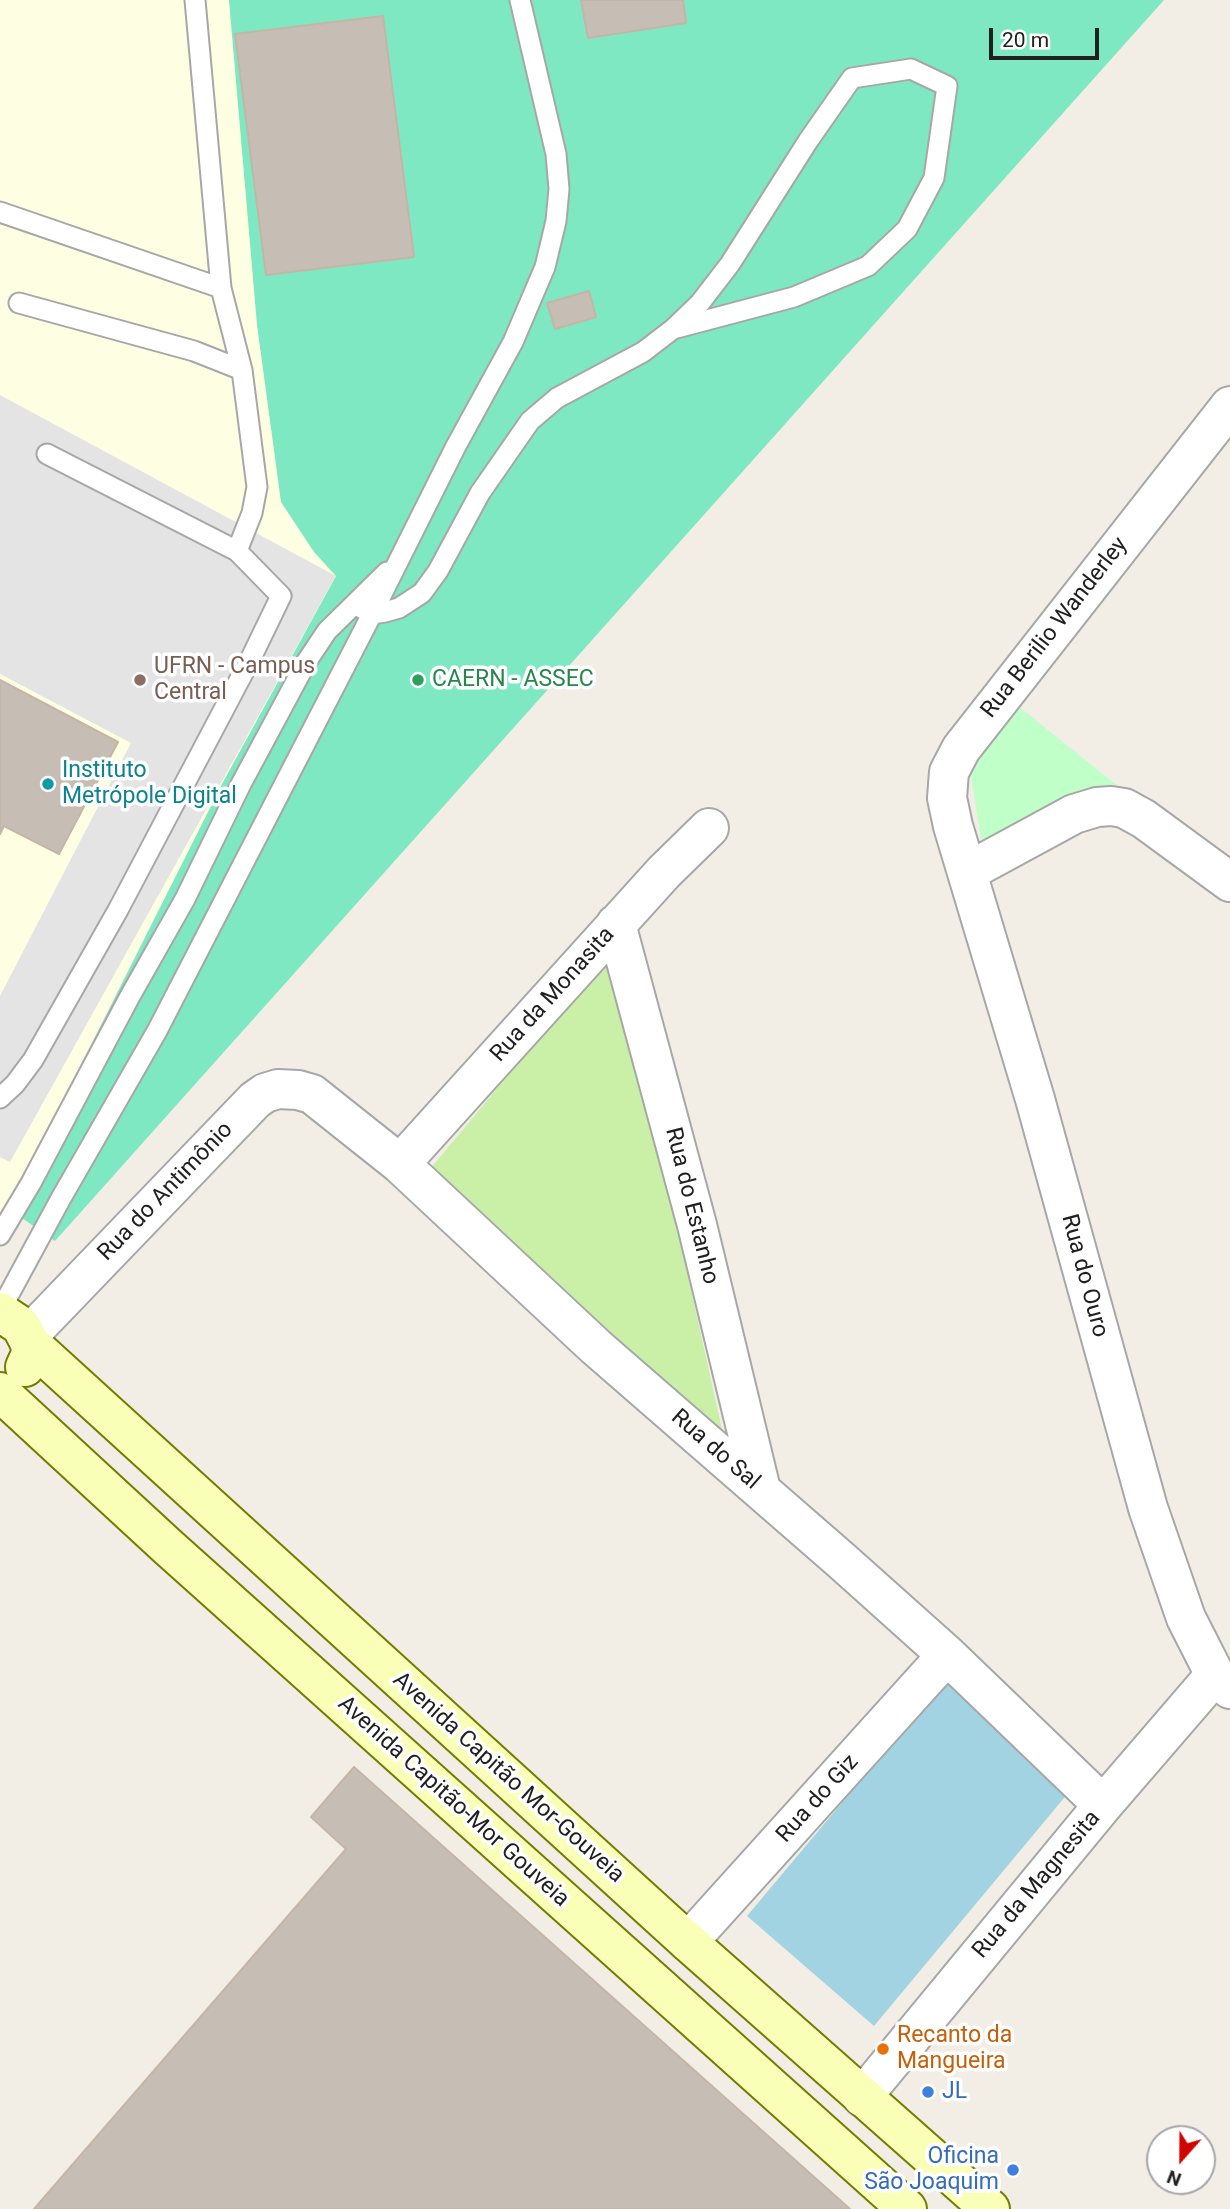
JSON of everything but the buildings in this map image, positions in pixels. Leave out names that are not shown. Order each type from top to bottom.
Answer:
[{"type":"main road","points":[[0,1381],[15,1376],[23,1369],[30,1354],[14,1325]]},
{"type":"main road","name":"Avenida Capitão Mor-Gouveia","points":[[14,1325],[519,1789],[990,2209]]},
{"type":"main road","name":"Avenida Capitão-Mor Gouveia","points":[[0,1392],[167,1546],[907,2209]]},
{"type":"main road","points":[[482,1828],[519,1789]]},
{"type":"street","name":"Rua Berilio Wanderley","points":[[967,872],[947,797],[949,772],[956,756],[1230,406]]},
{"type":"street","points":[[967,872],[1074,814],[1111,806],[1144,818],[1230,881]]},
{"type":"street","name":"Rua da Monasita","points":[[400,1164],[616,924],[709,828]]},
{"type":"street","name":"Rua do Ouro","points":[[967,872],[1035,1099],[1148,1508],[1186,1618],[1222,1682]]},
{"type":"street","name":"Rua do Estanho","points":[[616,924],[697,1225],[761,1490]]},
{"type":"street","name":"Rua do Antimônio","points":[[14,1325],[256,1100],[271,1091],[289,1089],[305,1091],[323,1100]]},
{"type":"street","name":"Rua do Sal","points":[[323,1100],[400,1164],[596,1347],[947,1655],[1103,1805]]},
{"type":"street","name":"Rua do Giz","points":[[688,1942],[947,1655]]},
{"type":"street","name":"Rua da Magnesita","points":[[862,2097],[1103,1805],[1222,1682]]},
{"type":"lane","points":[[195,0],[221,288],[242,370],[257,487],[252,513],[237,551]]},
{"type":"lane","points":[[14,1325],[60,1200],[157,1031],[513,342],[545,267],[556,221],[559,190],[556,153],[520,0]]},
{"type":"lane","points":[[355,604],[372,614],[399,608],[422,593],[438,571],[480,493],[530,421],[558,398],[643,352],[673,329],[700,303],[730,264],[808,141],[852,78],[911,69],[947,86],[934,178],[907,229],[868,266],[794,297],[673,329]]},
{"type":"lane","points":[[0,212],[221,288]]},
{"type":"lane","points":[[19,303],[194,351],[242,370]]},
{"type":"lane","points":[[0,1098],[15,1084],[33,1060],[118,910],[281,596],[237,551],[47,454]]},
{"type":"lane","points":[[0,1235],[185,899],[241,784],[307,660],[327,631],[396,564]]},
{"type":"shaded area","name":"UFRN - Campus Central","points":[[0,0],[229,0],[240,125],[314,552],[336,576],[222,784],[0,1224]]},
{"type":"shaded area","points":[[0,395],[336,576],[10,1162],[0,1157],[0,996],[131,743],[0,674]]},
{"type":"green space","name":"CAERN - ASSEC","points":[[229,0],[1164,0],[55,1241],[9,1209],[222,784],[336,576],[314,552],[281,502],[257,325]]},
{"type":"green space","points":[[1012,701],[1119,787],[982,845],[969,764]]},
{"type":"green space","points":[[615,947],[727,1452],[425,1175]]},
{"type":"water","points":[[948,1676],[1069,1792],[874,2026],[747,1916]]},
{"type":"place","name":"UFRN - Campus Central","points":[[140,680]]},
{"type":"place","name":"CAERN - ASSEC","points":[[418,680]]},
{"type":"place","name":"Instituto Metrópole Digital","points":[[48,784]]},
{"type":"place","name":"Recanto da Mangueira","points":[[883,2049]]},
{"type":"place","name":"JL","points":[[928,2092]]},
{"type":"place","name":"Oficina São Joaquim","points":[[1013,2170]]}]
